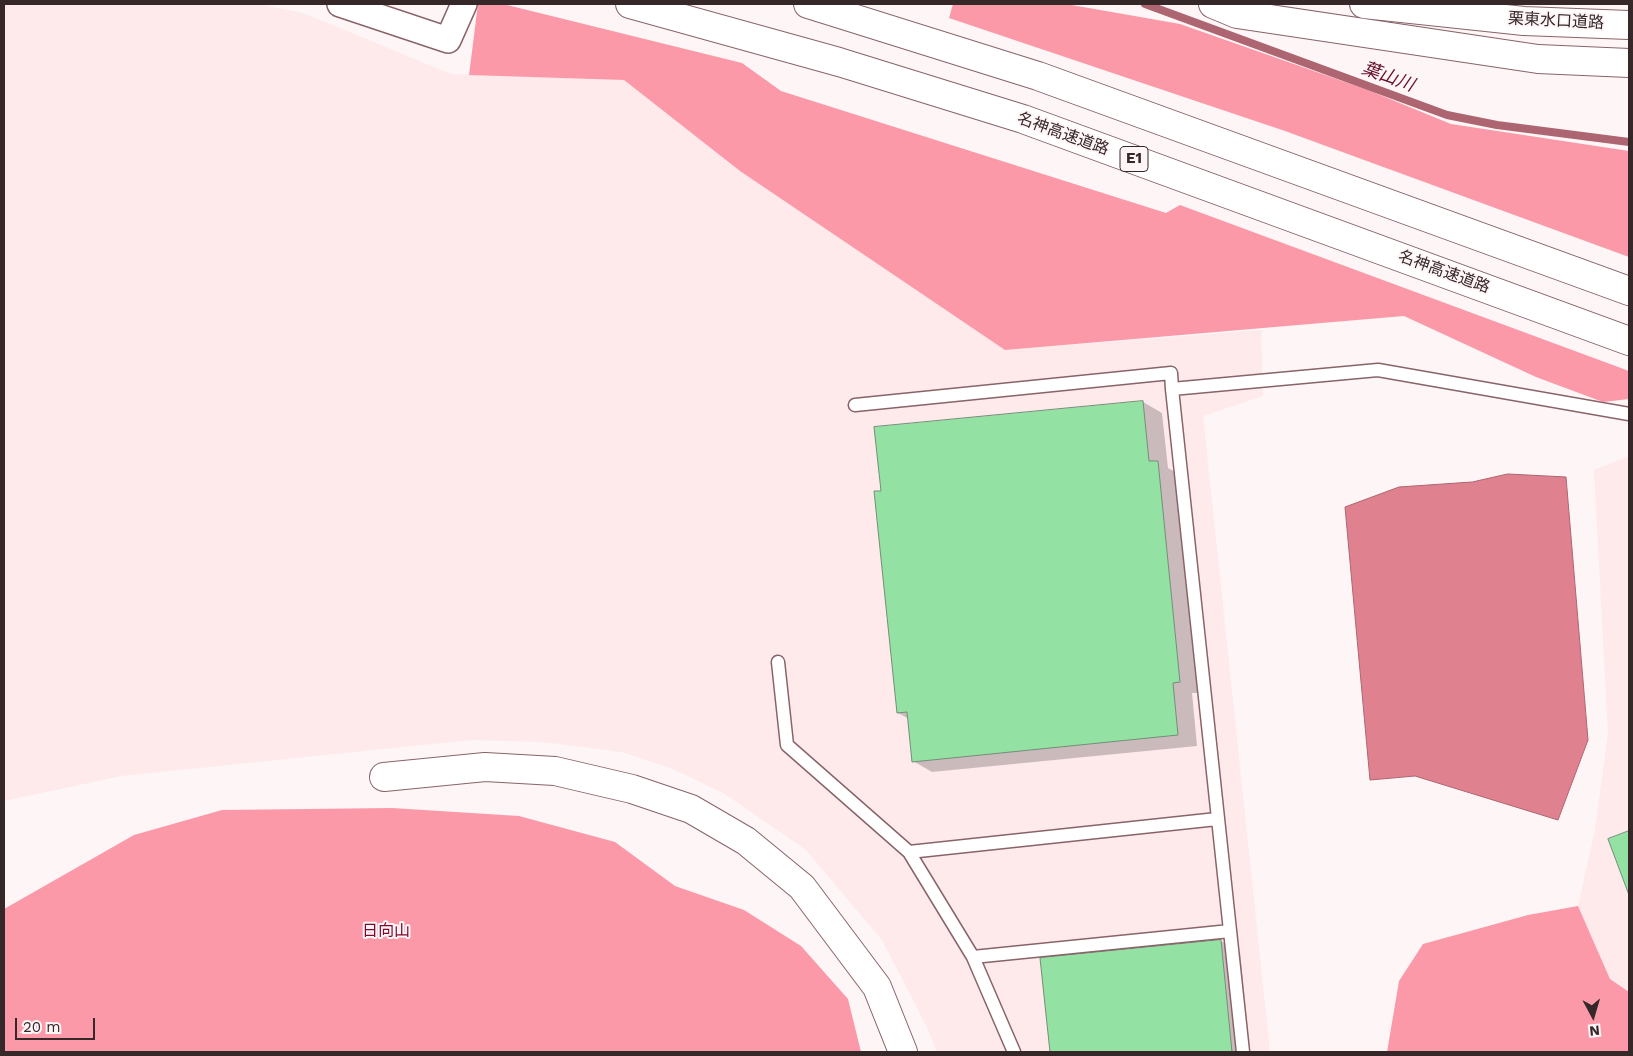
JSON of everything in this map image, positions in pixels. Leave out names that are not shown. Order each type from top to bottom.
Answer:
[{"type":"main road","name":"名神高速道路","points":[[630,4],[839,62],[1023,119],[1629,341]]},
{"type":"main road","points":[[808,4],[1038,76],[1629,291]]},
{"type":"main road","points":[[1213,4],[1237,14],[1282,19],[1538,59],[1629,63]]},
{"type":"main road","name":"栗東水口道路","points":[[1364,4],[1524,21],[1629,25]]},
{"type":"main road","points":[[384,777],[485,767],[555,771],[632,789],[691,809],[746,841],[802,887],[877,987],[903,1052]]},
{"type":"street","points":[[340,4],[448,40],[464,4]]},
{"type":"lane","points":[[1172,390],[1378,370],[1629,414]]},
{"type":"lane","points":[[855,405],[1171,373],[1243,1052]]},
{"type":"lane","points":[[778,662],[788,745],[909,852],[973,957],[1014,1052]]},
{"type":"lane","points":[[909,852],[1217,819]]},
{"type":"lane","points":[[973,957],[1230,931]]},
{"type":"shaded area","points":[[4,4],[258,4],[303,13],[451,74],[624,80],[740,171],[1005,350],[1261,330],[1263,396],[1203,416],[1270,1052],[937,1052],[926,1025],[882,940],[806,850],[725,794],[673,769],[622,752],[543,742],[471,740],[121,776],[4,801]]},
{"type":"shaded area","points":[[1629,456],[1629,992],[1610,979],[1578,906],[1595,830],[1608,733],[1594,470]]},
{"type":"shaded area","points":[[1508,474],[1566,477],[1588,740],[1558,820],[1415,776],[1370,780],[1345,507],[1399,487],[1472,482]]},
{"type":"green space","points":[[478,4],[503,4],[742,63],[781,91],[1166,213],[1180,205],[1629,371],[1629,399],[1603,402],[1536,377],[1404,316],[1005,350],[740,171],[624,80],[469,75]]},
{"type":"green space","points":[[953,4],[1066,4],[1180,24],[1368,90],[1451,124],[1629,151],[1629,257],[1285,131],[949,18]]},
{"type":"green space","name":"日向山","points":[[392,808],[519,816],[615,842],[675,886],[744,910],[801,946],[848,999],[861,1052],[4,1052],[4,909],[134,835],[222,810]]},
{"type":"green space","points":[[1578,906],[1610,979],[1629,992],[1629,1052],[1387,1052],[1399,981],[1423,944],[1528,915]]},
{"type":"building","points":[[1143,401],[1149,461],[1158,461],[1180,682],[1173,683],[1178,735],[912,762],[907,712],[897,713],[874,491],[881,491],[874,427]]},
{"type":"building","points":[[1629,831],[1629,895],[1608,839]]},
{"type":"building","points":[[1221,940],[1232,1052],[1050,1052],[1040,958]]},
{"type":"waterway","name":"葉山川","points":[[1145,4],[1447,115],[1497,125],[1629,142]]}]
